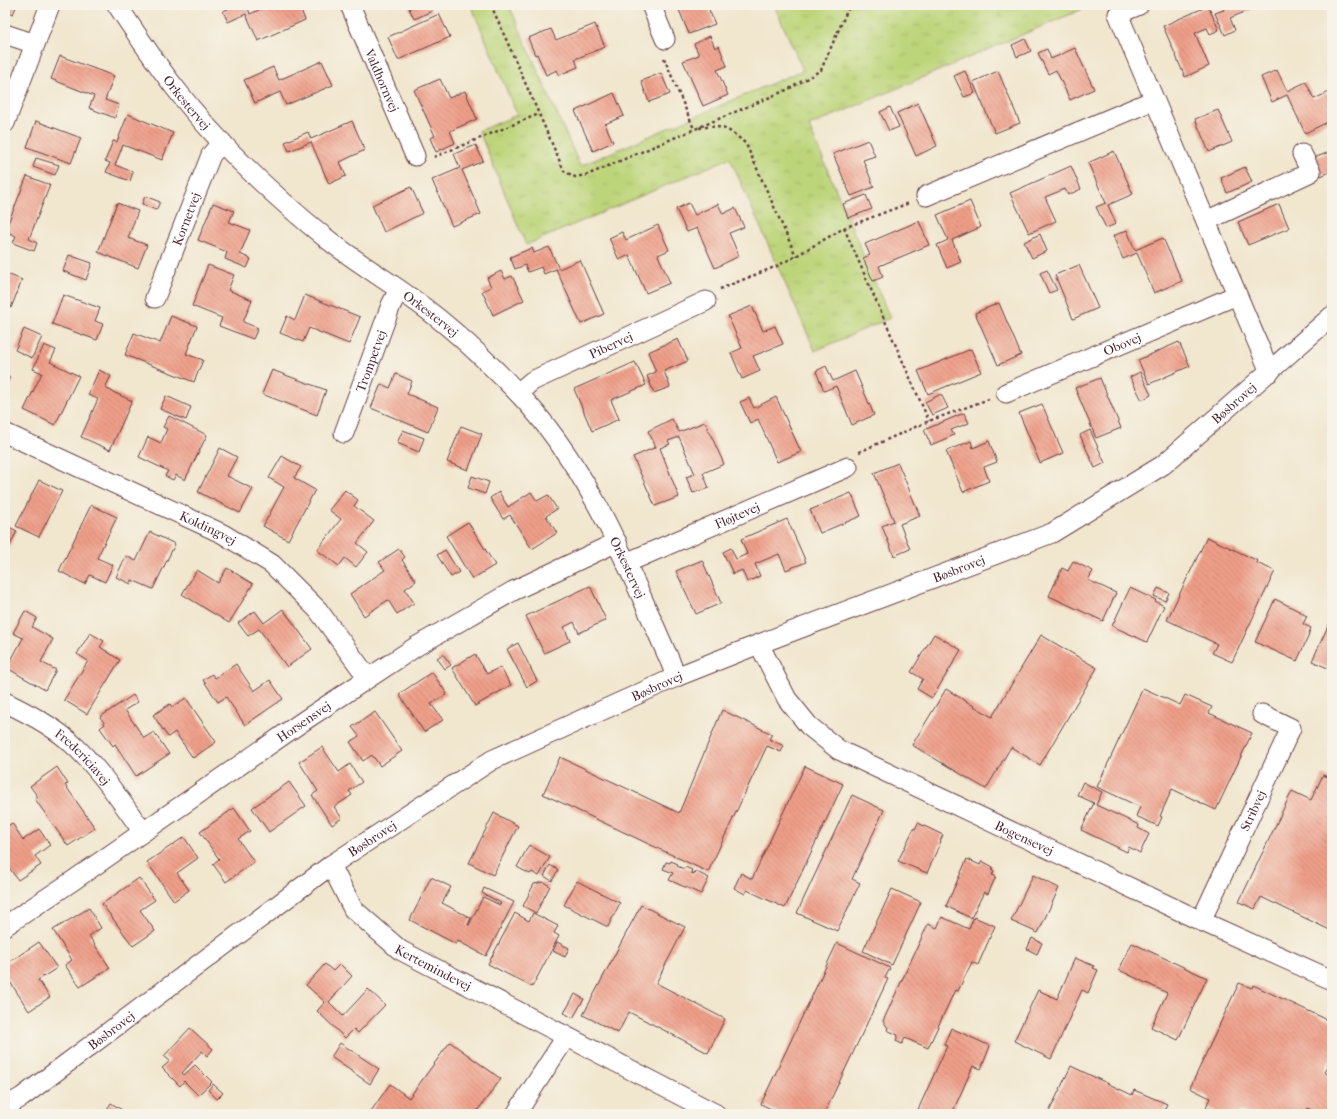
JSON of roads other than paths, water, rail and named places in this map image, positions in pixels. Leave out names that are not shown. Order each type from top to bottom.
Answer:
[{"type":"street","points":[[5,123],[50,5]]},
{"type":"street","name":"Orkestervej","points":[[117,5],[172,85],[222,142],[271,191],[328,239],[430,312],[454,332],[518,393],[547,427],[600,509],[617,542],[676,677]]},
{"type":"street","name":"Valdhornvej","points":[[350,5],[415,156]]},
{"type":"street","points":[[651,5],[665,39]]},
{"type":"street","points":[[1139,5],[1118,14],[1270,372]]},
{"type":"street","points":[[5,34],[35,44]]},
{"type":"street","points":[[926,196],[1154,100]]},
{"type":"street","name":"Kornetvej","points":[[155,298],[211,155],[222,142]]},
{"type":"street","points":[[1206,221],[1311,172],[1302,154]]},
{"type":"street","name":"Trompetvej","points":[[344,433],[391,305],[398,290]]},
{"type":"street","name":"Obovej","points":[[1006,393],[1238,295]]},
{"type":"street","name":"Pibervej","points":[[518,393],[532,381],[706,301]]},
{"type":"street","name":"Bøsbrovej","points":[[5,1107],[22,1097],[331,865],[492,760],[676,677],[1052,533],[1163,465],[1332,316]]},
{"type":"street","name":"Koldingvej","points":[[5,433],[223,534],[272,564],[318,610],[368,678]]},
{"type":"street","name":"Fløjtevej","points":[[626,563],[848,467]]},
{"type":"street","name":"Horsensvej","points":[[5,926],[302,722],[417,646],[513,591],[617,542]]},
{"type":"street","name":"Bogensevej","points":[[759,644],[787,699],[809,726],[839,750],[1201,921],[1332,980]]},
{"type":"street","name":"Fredericiavej","points":[[5,702],[41,721],[67,739],[94,766],[143,832]]},
{"type":"street","name":"Stribvej","points":[[1201,921],[1290,728],[1262,714]]},
{"type":"street","name":"Kertemindevej","points":[[331,865],[352,909],[400,950],[716,1114]]},
{"type":"street","points":[[516,1114],[566,1037]]}]
